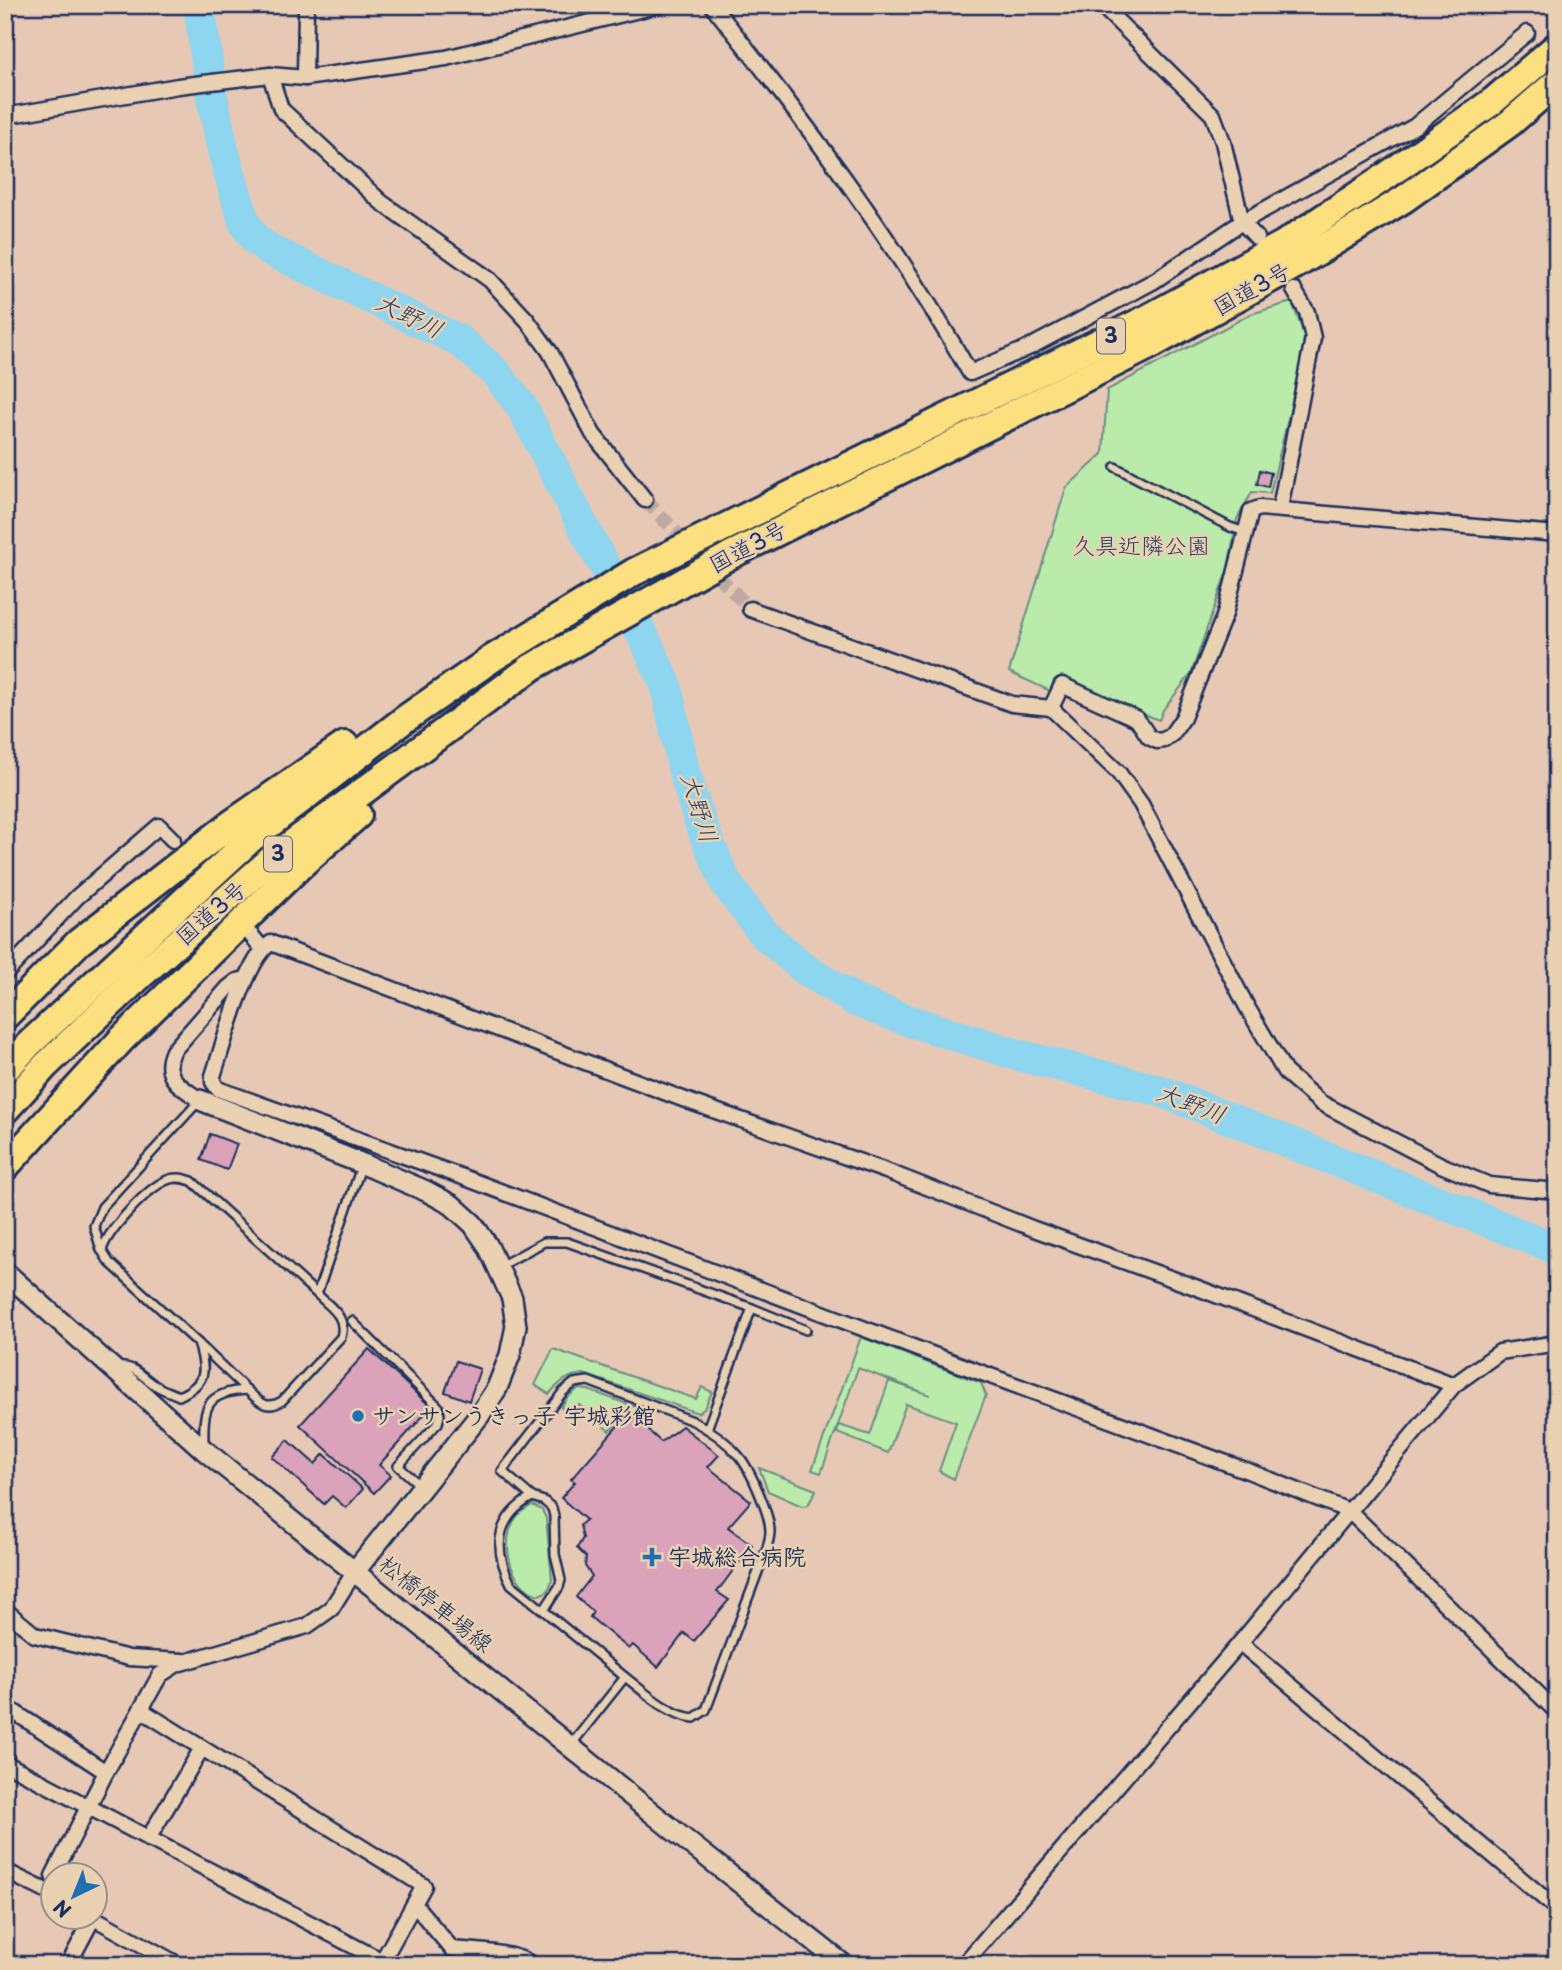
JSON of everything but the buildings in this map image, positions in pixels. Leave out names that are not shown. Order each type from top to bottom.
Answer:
[{"type":"highway","name":"国道3号","points":[[5,1070],[29,1044],[252,838],[405,719],[503,652],[634,572],[1148,318],[1282,245],[1493,101],[1557,46]]},
{"type":"highway","name":"国道3号","points":[[5,1110],[45,1066],[139,977],[275,856],[535,672],[729,556],[1153,344],[1299,263],[1404,199],[1510,123],[1557,82]]},
{"type":"highway","points":[[5,1016],[79,943],[232,824],[439,681],[503,652]]},
{"type":"highway","points":[[5,1167],[122,1039],[301,865],[426,757],[535,672]]},
{"type":"main road","points":[[200,1100],[363,1164],[452,1205],[473,1224],[488,1246],[512,1298],[516,1326],[510,1355],[497,1388],[479,1416],[355,1571]]},
{"type":"main road","name":"松橋停車場線","points":[[5,1272],[204,1450],[742,1886],[844,1965]]},
{"type":"street","points":[[305,78],[306,5]]},
{"type":"street","points":[[5,116],[220,80],[270,75],[305,78],[446,58],[659,5]]},
{"type":"street","points":[[712,5],[778,86],[861,199],[970,373],[1030,347],[1154,281],[1242,222],[1415,126],[1527,33]]},
{"type":"street","points":[[1101,5],[1213,115],[1223,142],[1242,222],[1257,238]]},
{"type":"street","points":[[270,75],[281,109],[381,202],[489,280],[527,320],[550,352],[593,434],[645,500]]},
{"type":"street","points":[[1280,508],[1313,338],[1307,312],[1294,290]]},
{"type":"street","points":[[1051,708],[1062,685],[1137,719],[1149,737],[1157,741],[1172,734],[1182,718],[1226,614],[1251,511],[1280,508],[1557,534]]},
{"type":"street","points":[[750,609],[1012,704],[1051,708],[1118,772],[1141,804],[1284,1072],[1321,1103],[1441,1166],[1489,1185],[1557,1191]]},
{"type":"street","points":[[5,974],[76,897],[159,826],[173,840]]},
{"type":"street","points":[[251,935],[262,948]]},
{"type":"street","points":[[1454,1385],[271,943],[262,948],[246,979],[213,1076],[213,1082],[218,1088],[460,1176],[1349,1511],[1557,1712]]},
{"type":"street","points":[[200,1100],[178,1085],[170,1075],[168,1062],[173,1051],[228,988],[237,981],[246,979]]},
{"type":"street","points":[[963,1965],[1240,1643],[1454,1385],[1500,1352],[1557,1343]]},
{"type":"street","points":[[60,1862],[160,1675],[181,1663],[307,1626],[331,1609],[355,1571]]},
{"type":"street","points":[[5,1611],[35,1635],[129,1658],[182,1661],[181,1663]]},
{"type":"street","points":[[1240,1643],[1557,1909]]},
{"type":"street","points":[[5,1706],[106,1772]]},
{"type":"street","points":[[5,1763],[381,1963],[424,1886],[141,1710]]},
{"type":"street","points":[[148,1839],[202,1748]]},
{"type":"street","points":[[5,1871],[38,1888]]},
{"type":"street","points":[[414,1904],[452,1949],[527,1960],[532,1965]]},
{"type":"street","points":[[108,1925],[179,1965]]},
{"type":"street","points":[[68,1965],[85,1932]]},
{"type":"lane","points":[[1115,467],[1230,527],[1246,532]]},
{"type":"lane","points":[[102,1251],[104,1241],[117,1224],[150,1191],[163,1181],[181,1178],[192,1181],[341,1318],[344,1327],[341,1337],[282,1401],[274,1407],[264,1406],[109,1262],[102,1251],[94,1226],[102,1207],[200,1100]]},
{"type":"lane","points":[[317,1294],[363,1164]]},
{"type":"lane","points":[[498,1266],[544,1242],[567,1242],[806,1330]]},
{"type":"lane","points":[[707,1429],[752,1308]]},
{"type":"lane","points":[[352,1321],[439,1407],[438,1423],[398,1466],[422,1488]]},
{"type":"lane","points":[[112,1368],[135,1368],[153,1384],[178,1396],[196,1387],[204,1372],[198,1343]]},
{"type":"lane","points":[[532,1497],[517,1505],[506,1520],[499,1537],[501,1566],[511,1584],[662,1706],[682,1717],[694,1718],[706,1710],[767,1548],[770,1533],[767,1516],[743,1463],[737,1454],[707,1429],[588,1381],[575,1383],[563,1392],[502,1471],[532,1497],[544,1501],[552,1508],[555,1554],[561,1580],[544,1610]]},
{"type":"lane","points":[[204,1450],[204,1411],[223,1394],[247,1390]]},
{"type":"lane","points":[[570,1746],[625,1677]]},
{"type":"green space","name":"久具近隣公園","points":[[1292,302],[1304,335],[1303,357],[1270,493],[1252,492],[1237,519],[1228,568],[1191,674],[1163,710],[1159,720],[1054,680],[1050,691],[1009,672],[1066,488],[1103,454],[1107,390],[1251,314]]},
{"type":"green space","points":[[861,1337],[981,1383],[986,1395],[954,1479],[939,1471],[956,1422],[906,1404],[888,1453],[837,1433],[839,1425],[870,1435],[889,1381],[930,1395],[858,1368],[821,1473],[812,1470]]},
{"type":"green space","points":[[553,1349],[696,1399],[702,1387],[712,1392],[704,1409],[698,1413],[584,1374],[565,1380],[549,1394],[535,1385]]},
{"type":"green space","points":[[578,1389],[639,1408],[637,1412],[625,1415],[609,1431],[579,1405],[569,1416],[561,1407]]},
{"type":"green space","points":[[759,1468],[816,1490],[808,1505],[802,1506],[768,1491]]},
{"type":"green space","points":[[532,1505],[542,1510],[546,1518],[552,1580],[548,1591],[539,1595],[520,1582],[510,1561],[508,1548],[512,1525],[519,1514]]},
{"type":"waterway","name":"大野川","points":[[199,5],[212,97],[223,150],[245,224],[256,240],[272,251],[460,341],[495,372],[522,407],[666,685],[684,771],[700,823],[727,885],[764,934],[806,970],[858,1002],[1025,1057],[1158,1090],[1557,1249]]},
{"type":"tunnel","points":[[645,500],[750,609]]},
{"type":"tunnel","points":[[173,840],[228,907]]},
{"type":"place","name":"サンサンうきっ子 宇城彩館","points":[[358,1416]]},
{"type":"place","name":"宇城総合病院","points":[[652,1557]]}]
